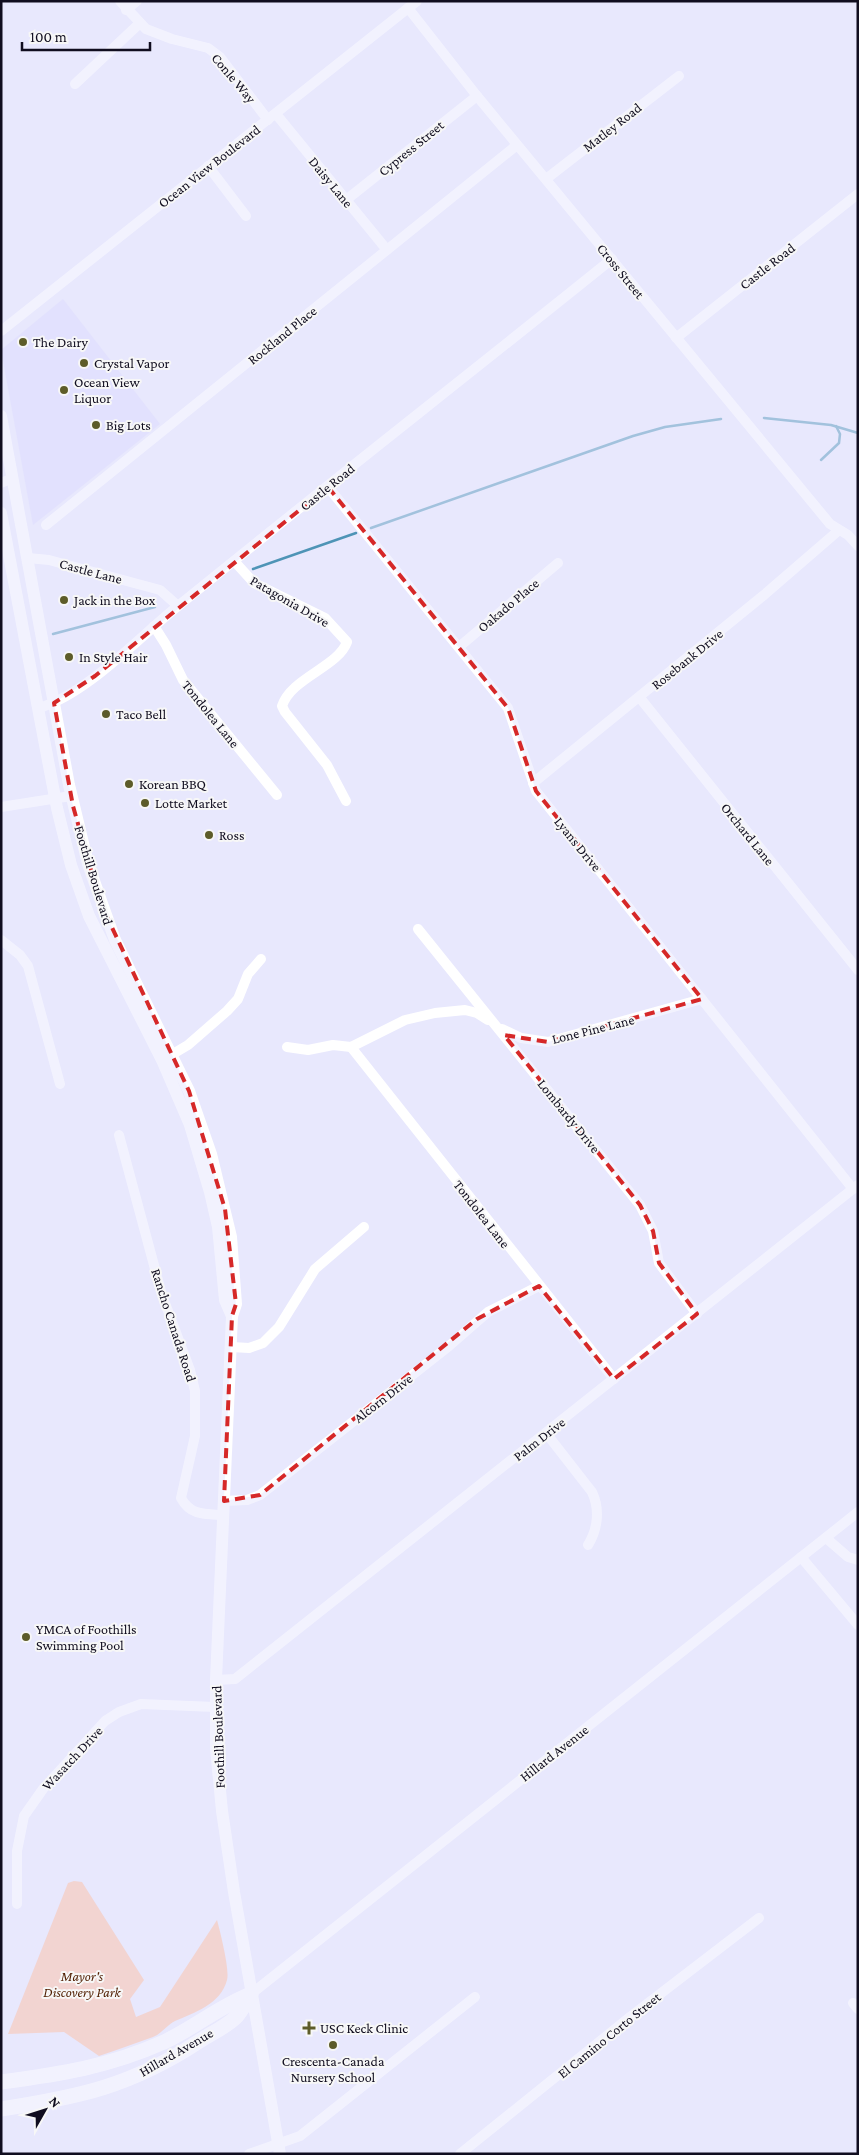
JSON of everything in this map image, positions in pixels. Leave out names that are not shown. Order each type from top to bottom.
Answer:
[{"type":"highway","name":"Hillard Avenue","points":[[1,2082],[68,2074],[99,2067],[166,2041],[233,2001],[251,1994]]},
{"type":"highway","name":"Hillard Avenue","points":[[1,2109],[67,2099],[102,2089],[147,2071],[176,2056],[236,2017],[251,1994]]},
{"type":"main road","name":"Foothill Boulevard","points":[[1,416],[7,481],[28,558],[71,796],[88,864],[126,976]]},
{"type":"main road","name":"Foothill Boulevard","points":[[1,512],[55,798],[80,892],[126,976],[201,1122],[221,1191],[236,1275],[236,1304],[232,1316],[216,1680],[216,1749],[222,1811],[251,1994],[279,2148]]},
{"type":"street","points":[[123,5],[136,1]]},
{"type":"street","name":"Ocean View Boulevard","points":[[1,331],[417,1]]},
{"type":"street","name":"Conle Way","points":[[123,5],[146,29],[172,39],[208,48],[220,57],[272,117]]},
{"type":"street","name":"Cross Street","points":[[408,8],[517,145],[830,524],[838,531],[848,534],[858,546]]},
{"type":"street","points":[[75,84],[140,23]]},
{"type":"street","name":"Matley Road","points":[[546,179],[679,76]]},
{"type":"street","name":"Cypress Street","points":[[346,200],[477,96]]},
{"type":"street","name":"Daisy Lane","points":[[272,117],[346,200],[387,250]]},
{"type":"street","name":"Rockland Place","points":[[46,526],[517,145]]},
{"type":"street","points":[[208,166],[246,216]]},
{"type":"street","name":"Castle Road","points":[[676,338],[858,194]]},
{"type":"street","name":"Castle Road","points":[[39,708],[71,694],[178,606],[612,259]]},
{"type":"street","name":"Lyans Drive","points":[[328,487],[508,708],[536,791],[702,999],[856,1187]]},
{"type":"street","name":"Rosebank Drive","points":[[533,783],[640,698],[838,531]]},
{"type":"street","name":"Castle Lane","points":[[28,558],[49,560],[160,590],[178,606]]},
{"type":"street","name":"Patagonia Drive","points":[[235,562],[254,583],[325,618],[347,642],[340,653],[291,691],[282,706],[327,765],[346,801]]},
{"type":"street","name":"Oakado Place","points":[[459,647],[558,563]]},
{"type":"street","name":"Tondolea Lane","points":[[154,626],[166,645],[183,680],[277,796]]},
{"type":"street","name":"Orchard Lane","points":[[640,698],[858,970]]},
{"type":"street","points":[[1,807],[71,796]]},
{"type":"street","name":"Lombardy Drive","points":[[418,929],[640,1205],[653,1231],[659,1263],[697,1314]]},
{"type":"street","points":[[1,940],[20,955],[28,966],[60,1084]]},
{"type":"street","points":[[167,1058],[188,1045],[238,999],[248,974],[261,959]]},
{"type":"street","name":"Lone Pine Lane","points":[[287,1047],[308,1050],[333,1045],[351,1047],[405,1020],[435,1013],[471,1011],[497,1027],[521,1038],[548,1042],[702,999]]},
{"type":"street","name":"Tondolea Lane","points":[[351,1047],[614,1379]]},
{"type":"street","name":"Rancho Canada Road","points":[[119,1135],[162,1295],[190,1370],[195,1391],[195,1436],[181,1498],[189,1510],[196,1513],[224,1515]]},
{"type":"street","name":"Palm Drive","points":[[216,1680],[236,1679],[856,1187]]},
{"type":"street","points":[[232,1347],[248,1348],[263,1343],[279,1327],[315,1269],[364,1227]]},
{"type":"street","name":"Alcorn Drive","points":[[224,1501],[247,1500],[260,1495],[449,1346],[477,1319],[539,1286]]},
{"type":"street","points":[[546,1433],[592,1492],[596,1500],[598,1509],[593,1537],[588,1545]]},
{"type":"street","name":"Hillard Avenue","points":[[251,1994],[858,1512]]},
{"type":"street","points":[[826,1538],[848,1556],[858,1560]]},
{"type":"street","points":[[801,1557],[858,1625]]},
{"type":"street","name":"Wasatch Drive","points":[[16,1904],[17,1851],[24,1816],[43,1789],[105,1721],[118,1712],[141,1704],[215,1707]]},
{"type":"street","name":"El Camino Corto Street","points":[[460,2154],[630,2017],[759,1918]]},
{"type":"street","points":[[249,2154],[279,2148],[300,2136],[475,1997]]},
{"type":"highlighted area","points":[[328,487],[508,708],[536,791],[702,999],[548,1042],[504,1035],[640,1205],[653,1231],[659,1263],[697,1314],[614,1379],[539,1286],[477,1319],[260,1495],[224,1501],[232,1316],[236,1304],[225,1209],[189,1091],[100,902],[73,806],[54,703],[95,676]]},
{"type":"shaded area","points":[[63,299],[160,424],[33,525],[1,350]]},
{"type":"green space","name":"Mayor's Discovery Park","points":[[74,1881],[82,1882],[144,1980],[130,1999],[136,2017],[160,2007],[217,1920],[228,1975],[224,1988],[219,1995],[206,2006],[175,2021],[156,2036],[99,2056],[64,2032],[8,2034],[68,1883]]},
{"type":"waterway","points":[[764,418],[831,425],[858,433]]},
{"type":"waterway","points":[[371,528],[633,436],[665,427],[721,419]]},
{"type":"waterway","points":[[821,460],[839,443],[840,434],[836,426]]},
{"type":"waterway","points":[[253,569],[356,533]]},
{"type":"waterway","points":[[53,634],[155,607]]},
{"type":"place","name":"The Dairy","points":[[23,342]]},
{"type":"place","name":"Crystal Vapor","points":[[84,363]]},
{"type":"place","name":"Ocean View Liquor","points":[[64,390]]},
{"type":"place","name":"Big Lots","points":[[96,425]]},
{"type":"place","name":"Jack in the Box","points":[[64,600]]},
{"type":"place","name":"In Style Hair","points":[[69,657]]},
{"type":"place","name":"Taco Bell","points":[[106,714]]},
{"type":"place","name":"Korean BBQ","points":[[129,784]]},
{"type":"place","name":"Lotte Market","points":[[145,803]]},
{"type":"place","name":"Ross","points":[[209,835]]},
{"type":"place","name":"YMCA of Foothills Swimming Pool","points":[[26,1637]]},
{"type":"place","name":"USC Keck Clinic","points":[[309,2028]]},
{"type":"place","name":"Crescenta-Canada Nursery School","points":[[333,2045]]}]
